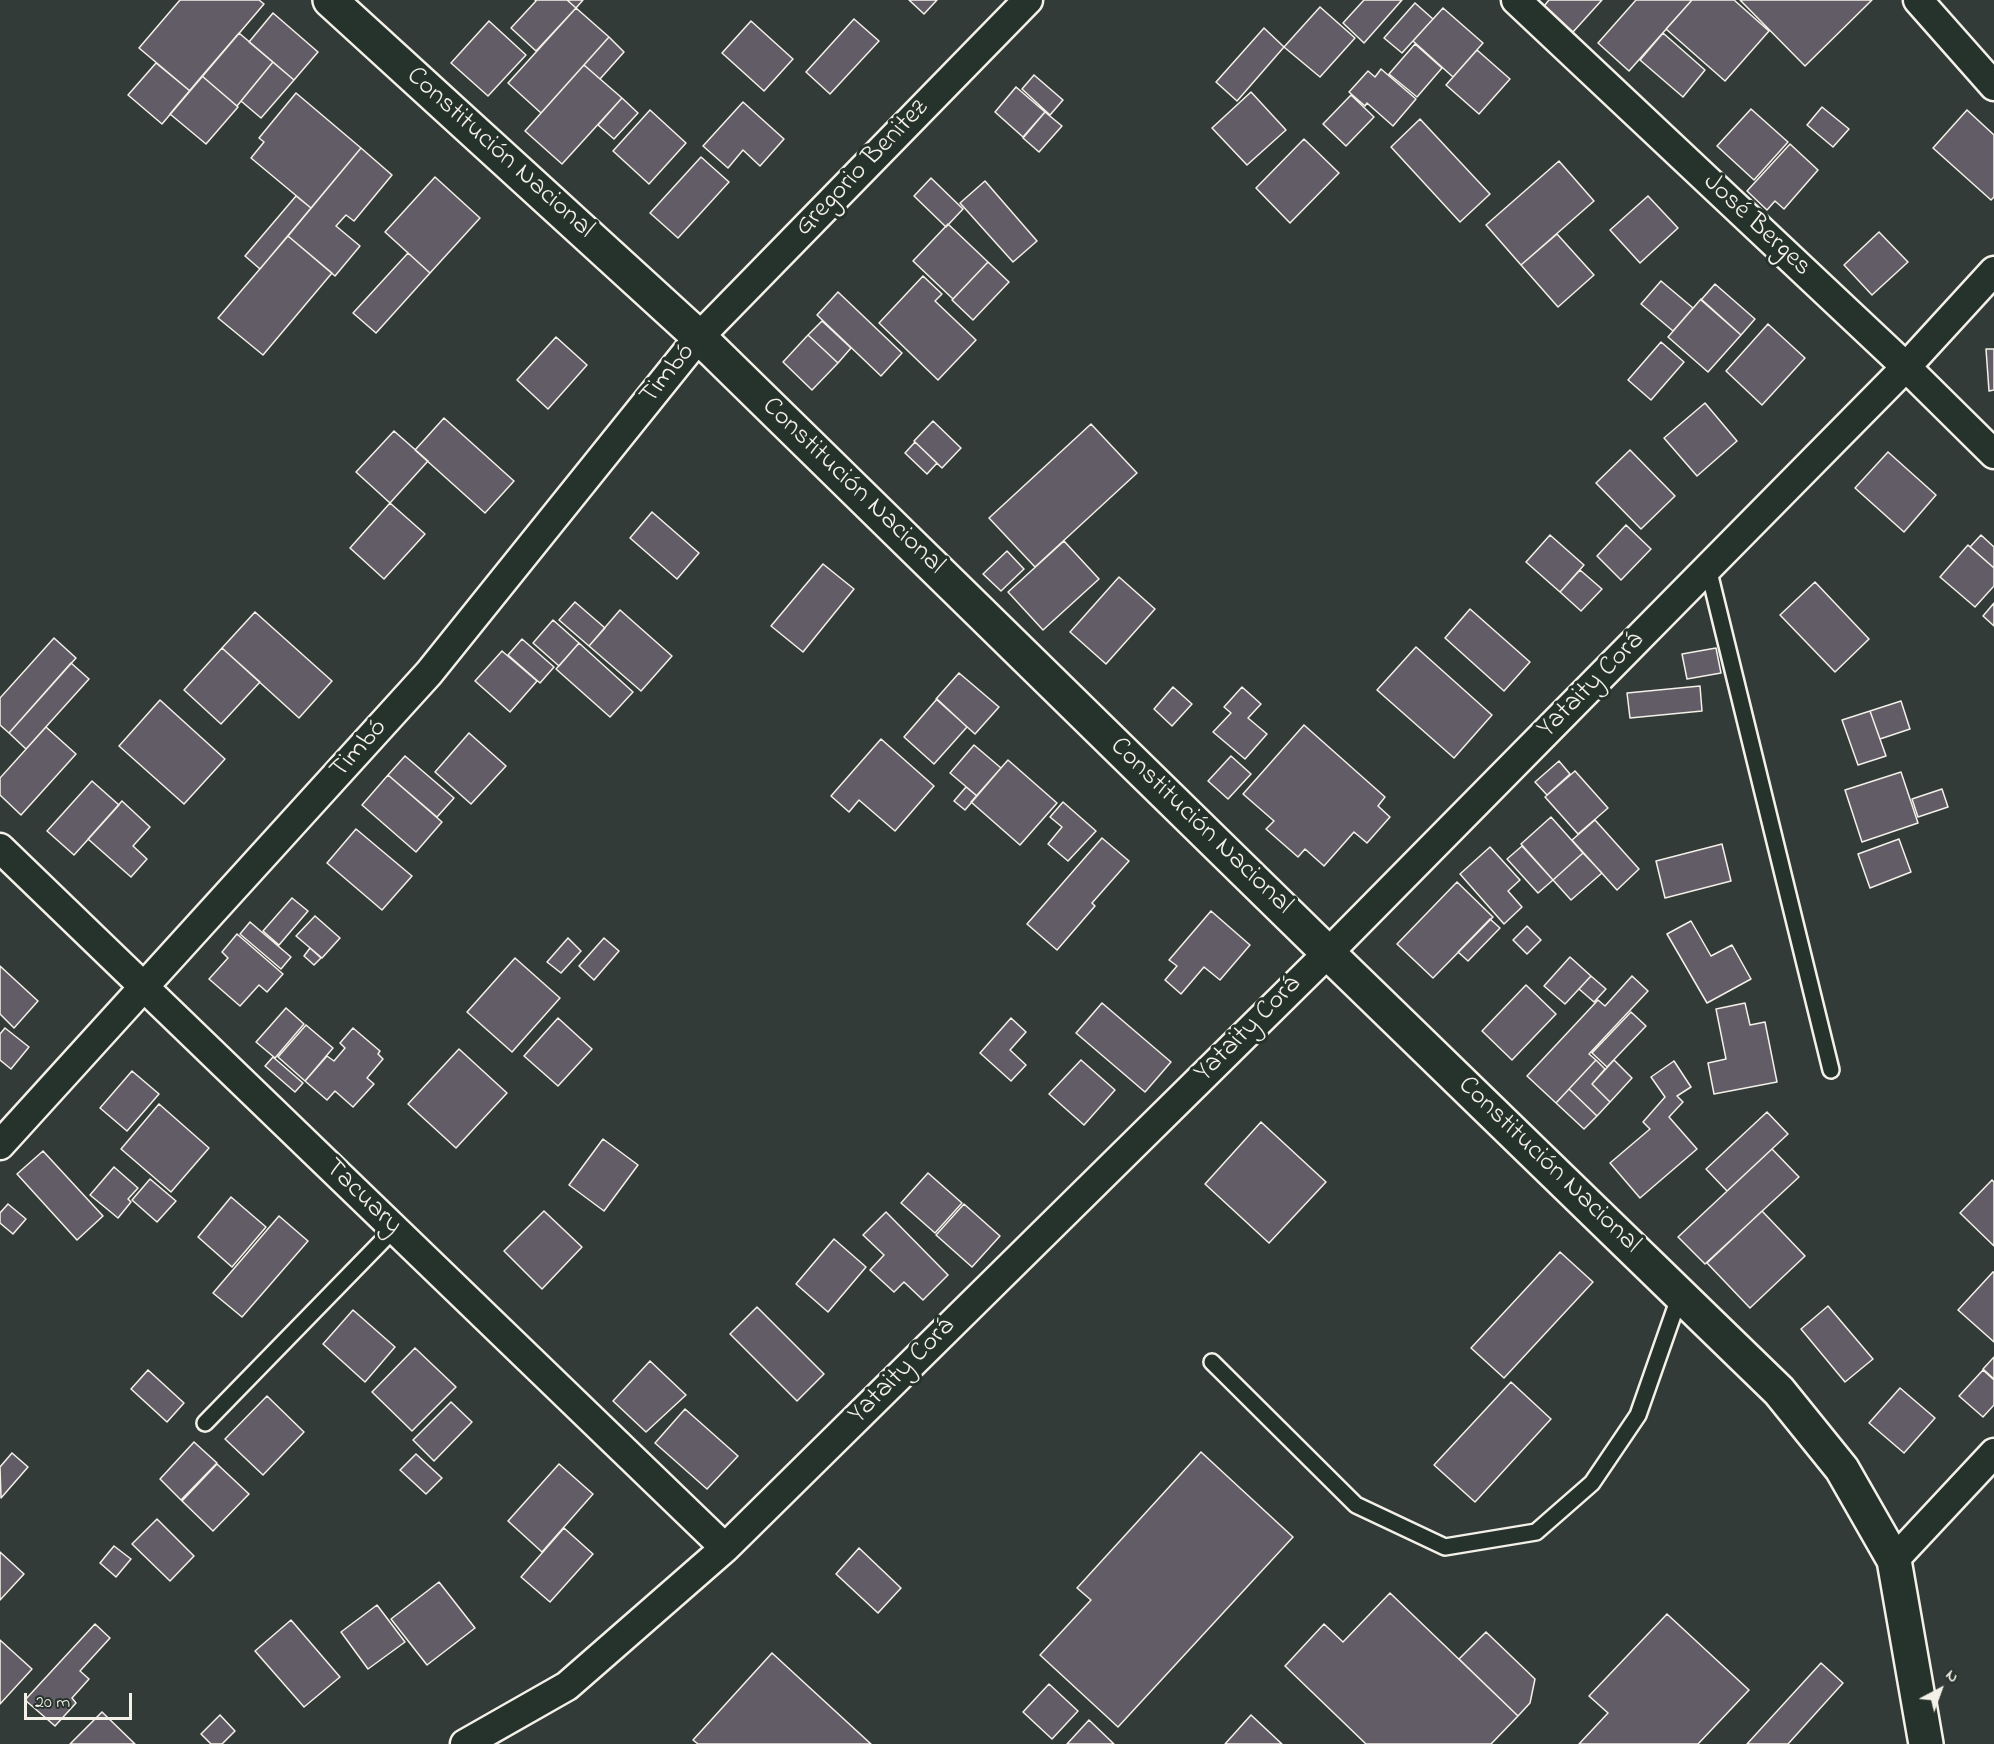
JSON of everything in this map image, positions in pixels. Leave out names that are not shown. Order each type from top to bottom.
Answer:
[{"type":"street","name":"Constitución Nacional","points":[[330,0],[699,337],[1779,1391],[1842,1469],[1894,1560],[1926,1744]]},
{"type":"street","name":"Gregorio Benitez","points":[[699,337],[1028,0]]},
{"type":"street","name":"José Berges","points":[[1516,0],[1906,367],[1994,454]]},
{"type":"street","points":[[1918,0],[1994,87]]},
{"type":"street","name":"Yataity Corá","points":[[465,1744],[567,1686],[725,1548],[1328,953],[1906,367],[1994,271]]},
{"type":"street","name":"Timbó","points":[[0,1145],[429,673],[699,337]]},
{"type":"street","name":"Tacuary","points":[[0,848],[725,1548]]},
{"type":"street","points":[[1894,1560],[1994,1454]]},
{"type":"lane","points":[[1708,568],[1831,1070]]},
{"type":"lane","points":[[205,1423],[394,1229]]},
{"type":"lane","points":[[1212,1362],[1356,1505],[1445,1547],[1536,1532],[1592,1483],[1638,1415],[1680,1295]]},
{"type":"building","points":[[180,0],[259,0],[264,4],[190,91],[139,48]]},
{"type":"building","points":[[535,0],[567,0],[576,8],[536,51],[511,28]]},
{"type":"building","points":[[567,0],[583,0],[576,8]]},
{"type":"building","points":[[909,0],[937,0],[924,14]]},
{"type":"building","points":[[1364,0],[1402,0],[1364,43],[1343,23]]},
{"type":"building","points":[[1549,0],[1602,0],[1573,32],[1544,6]]},
{"type":"building","points":[[1636,0],[1692,0],[1629,71],[1598,43]]},
{"type":"building","points":[[1692,0],[1734,0],[1769,31],[1725,81],[1666,29]]},
{"type":"building","points":[[1740,0],[1872,0],[1805,66]]},
{"type":"building","points":[[1415,3],[1433,19],[1402,53],[1384,38]]},
{"type":"building","points":[[1320,7],[1355,38],[1320,77],[1284,47]]},
{"type":"building","points":[[576,8],[609,37],[541,113],[508,83]]},
{"type":"building","points":[[1443,8],[1483,43],[1453,77],[1413,41]]},
{"type":"building","points":[[273,13],[318,52],[294,80],[249,42]]},
{"type":"building","points":[[854,19],[879,41],[830,94],[806,72]]},
{"type":"building","points":[[489,21],[526,55],[488,96],[451,63]]},
{"type":"building","points":[[751,21],[793,59],[764,91],[722,53]]},
{"type":"building","points":[[1264,28],[1284,47],[1237,101],[1216,82]]},
{"type":"building","points":[[239,33],[273,62],[237,106],[202,76]]},
{"type":"building","points":[[1663,33],[1705,70],[1683,97],[1640,60]]},
{"type":"building","points":[[609,37],[624,52],[600,79],[584,65]]},
{"type":"building","points":[[1415,44],[1442,68],[1417,97],[1389,74]]},
{"type":"building","points":[[1477,50],[1510,79],[1479,114],[1446,85]]},
{"type":"building","points":[[273,62],[294,80],[261,118],[241,101]]},
{"type":"building","points":[[156,63],[190,91],[162,124],[128,95]]},
{"type":"building","points":[[584,65],[622,98],[562,164],[525,131]]},
{"type":"building","points":[[1381,69],[1416,99],[1393,126],[1367,103],[1365,106],[1349,92],[1368,71],[1375,77]]},
{"type":"building","points":[[1034,75],[1063,100],[1050,115],[1022,89]]},
{"type":"building","points":[[202,76],[238,107],[206,144],[170,114]]},
{"type":"building","points":[[1016,87],[1045,112],[1023,137],[995,112]]},
{"type":"building","points":[[1251,92],[1286,130],[1247,165],[1212,128]]},
{"type":"building","points":[[296,93],[361,148],[311,208],[251,158],[264,142],[259,138]]},
{"type":"building","points":[[1351,95],[1374,117],[1346,146],[1323,124]]},
{"type":"building","points":[[622,98],[638,113],[614,139],[598,125]]},
{"type":"building","points":[[743,102],[784,139],[760,166],[743,150],[728,168],[703,146]]},
{"type":"building","points":[[1822,107],[1849,129],[1833,147],[1807,125]]},
{"type":"building","points":[[1751,109],[1788,142],[1754,180],[1717,146]]},
{"type":"building","points":[[650,110],[686,143],[649,184],[613,151]]},
{"type":"building","points":[[1967,110],[1994,135],[1994,197],[1991,200],[1933,148]]},
{"type":"building","points":[[1045,112],[1062,126],[1039,152],[1023,138]]},
{"type":"building","points":[[1420,119],[1490,194],[1460,222],[1391,147]]},
{"type":"building","points":[[1304,139],[1339,173],[1290,223],[1256,188]]},
{"type":"building","points":[[1790,144],[1818,170],[1784,209],[1775,201],[1767,210],[1747,191]]},
{"type":"building","points":[[361,148],[392,175],[354,221],[346,215],[336,226],[360,246],[335,276],[288,236]]},
{"type":"building","points":[[701,157],[729,182],[678,238],[650,213]]},
{"type":"building","points":[[1559,161],[1594,201],[1521,265],[1486,225]]},
{"type":"building","points":[[435,177],[480,218],[430,273],[385,232]]},
{"type":"building","points":[[931,178],[963,209],[946,227],[914,196]]},
{"type":"building","points":[[985,181],[1037,241],[1013,262],[960,203]]},
{"type":"building","points":[[296,196],[311,208],[260,269],[245,256]]},
{"type":"building","points":[[1648,196],[1678,228],[1640,263],[1610,230]]},
{"type":"building","points":[[948,224],[988,262],[953,299],[913,261]]},
{"type":"building","points":[[1879,232],[1908,262],[1872,295],[1844,265]]},
{"type":"building","points":[[1557,234],[1594,275],[1558,307],[1521,265]]},
{"type":"building","points":[[288,236],[332,273],[263,355],[218,318]]},
{"type":"building","points":[[408,253],[430,273],[376,333],[353,313]]},
{"type":"building","points":[[988,262],[1009,282],[973,320],[952,300]]},
{"type":"building","points":[[923,276],[942,294],[935,301],[976,340],[938,380],[879,323]]},
{"type":"building","points":[[1661,281],[1693,308],[1673,331],[1641,304]]},
{"type":"building","points":[[1715,284],[1755,319],[1741,335],[1701,300]]},
{"type":"building","points":[[838,292],[902,353],[881,376],[817,315]]},
{"type":"building","points":[[1701,299],[1741,335],[1708,372],[1668,337]]},
{"type":"building","points":[[822,321],[851,348],[838,363],[808,335]]},
{"type":"building","points":[[1768,324],[1805,358],[1762,405],[1726,371]]},
{"type":"building","points":[[808,335],[838,363],[812,390],[783,362]]},
{"type":"building","points":[[556,337],[587,365],[548,409],[517,380]]},
{"type":"building","points":[[1661,342],[1684,362],[1651,400],[1628,380]]},
{"type":"building","points":[[1986,349],[1994,349],[1994,390],[1989,391]]},
{"type":"building","points":[[1705,403],[1737,441],[1697,476],[1664,438]]},
{"type":"building","points":[[444,418],[514,481],[485,513],[415,450]]},
{"type":"building","points":[[933,421],[961,448],[942,468],[914,441]]},
{"type":"building","points":[[1091,424],[1137,473],[1035,567],[989,518]]},
{"type":"building","points":[[394,431],[428,461],[390,503],[356,472]]},
{"type":"building","points":[[915,442],[937,463],[927,474],[905,453]]},
{"type":"building","points":[[1630,450],[1675,496],[1641,529],[1596,483]]},
{"type":"building","points":[[1888,452],[1936,495],[1904,532],[1855,488]]},
{"type":"building","points":[[390,503],[425,534],[384,579],[350,548]]},
{"type":"building","points":[[652,512],[699,553],[677,579],[630,538]]},
{"type":"building","points":[[1626,525],[1651,549],[1621,580],[1597,556]]},
{"type":"building","points":[[1550,535],[1584,565],[1560,592],[1526,562]]},
{"type":"building","points":[[1981,535],[1994,547],[1994,568],[1970,547]]},
{"type":"building","points":[[1064,541],[1099,579],[1043,630],[1008,592]]},
{"type":"building","points":[[1968,545],[1994,568],[1994,586],[1975,607],[1940,577]]},
{"type":"building","points":[[1007,551],[1024,569],[1001,591],[983,574]]},
{"type":"building","points":[[823,564],[854,589],[803,652],[771,626]]},
{"type":"building","points":[[1580,570],[1602,589],[1581,611],[1560,592]]},
{"type":"building","points":[[1119,577],[1155,609],[1106,664],[1070,632]]},
{"type":"building","points":[[1815,582],[1869,639],[1835,672],[1780,615]]},
{"type":"building","points":[[575,602],[605,628],[589,646],[559,620]]},
{"type":"building","points":[[1994,603],[1994,626],[1983,616]]},
{"type":"building","points":[[1470,609],[1530,662],[1504,691],[1445,638]]},
{"type":"building","points":[[620,610],[672,656],[641,691],[589,646]]},
{"type":"building","points":[[255,612],[332,681],[299,718],[222,648]]},
{"type":"building","points":[[553,620],[579,643],[559,666],[533,643]]},
{"type":"building","points":[[54,638],[76,658],[9,733],[0,725],[0,698]]},
{"type":"building","points":[[522,639],[554,667],[540,683],[508,655]]},
{"type":"building","points":[[579,643],[633,692],[610,717],[556,669]]},
{"type":"building","points":[[1416,647],[1492,715],[1454,758],[1377,690]]},
{"type":"building","points":[[222,648],[260,682],[221,724],[184,690]]},
{"type":"building","points":[[1716,648],[1721,673],[1687,679],[1682,654]]},
{"type":"building","points":[[502,651],[537,681],[510,712],[475,681]]},
{"type":"building","points":[[71,663],[89,679],[26,749],[9,733]]},
{"type":"building","points":[[959,673],[999,707],[975,734],[936,699]]},
{"type":"building","points":[[1700,686],[1702,711],[1630,718],[1627,693]]},
{"type":"building","points":[[1173,687],[1192,704],[1172,726],[1154,709]]},
{"type":"building","points":[[1242,687],[1261,704],[1248,718],[1267,734],[1245,759],[1213,732],[1231,713],[1224,707]]},
{"type":"building","points":[[937,699],[967,727],[934,764],[904,737]]},
{"type":"building","points":[[160,700],[225,759],[184,804],[119,746]]},
{"type":"building","points":[[1901,701],[1910,729],[1880,739],[1870,711]]},
{"type":"building","points":[[1870,711],[1886,756],[1858,765],[1842,720]]},
{"type":"building","points":[[1304,725],[1385,797],[1378,806],[1390,817],[1367,843],[1354,832],[1324,866],[1305,849],[1298,857],[1266,829],[1274,821],[1243,794]]},
{"type":"building","points":[[46,727],[76,754],[21,815],[0,795],[0,778]]},
{"type":"building","points":[[469,733],[506,766],[471,804],[435,772]]},
{"type":"building","points":[[881,739],[934,786],[895,831],[859,800],[849,812],[831,796]]},
{"type":"building","points":[[974,745],[1001,768],[977,796],[950,773]]},
{"type":"building","points":[[405,756],[454,798],[437,817],[388,775]]},
{"type":"building","points":[[1231,756],[1251,774],[1228,799],[1208,781]]},
{"type":"building","points":[[1008,760],[1057,803],[1020,845],[971,802]]},
{"type":"building","points":[[1559,761],[1570,774],[1547,795],[1535,782]]},
{"type":"building","points":[[1575,771],[1608,808],[1578,834],[1545,797]]},
{"type":"building","points":[[1901,772],[1918,823],[1862,842],[1845,790]]},
{"type":"building","points":[[388,775],[442,822],[416,852],[362,805]]},
{"type":"building","points":[[92,781],[119,805],[74,855],[47,831]]},
{"type":"building","points":[[966,787],[977,796],[965,810],[954,801]]},
{"type":"building","points":[[1942,789],[1948,807],[1918,817],[1912,799]]},
{"type":"building","points":[[122,801],[150,827],[133,846],[147,859],[131,877],[88,839]]},
{"type":"building","points":[[1063,802],[1096,831],[1068,861],[1048,844],[1062,827],[1050,817]]},
{"type":"building","points":[[1551,817],[1583,853],[1553,880],[1521,844]]},
{"type":"building","points":[[1595,820],[1639,869],[1617,890],[1572,840]]},
{"type":"building","points":[[356,829],[412,876],[382,910],[327,863]]},
{"type":"building","points":[[1102,838],[1129,861],[1092,903],[1095,906],[1057,950],[1027,924]]},
{"type":"building","points":[[1899,839],[1911,872],[1870,888],[1858,854]]},
{"type":"building","points":[[1722,844],[1731,881],[1665,898],[1656,861]]},
{"type":"building","points":[[1522,846],[1553,880],[1538,893],[1507,859]]},
{"type":"building","points":[[1490,847],[1520,880],[1508,891],[1522,907],[1504,924],[1460,874]]},
{"type":"building","points":[[1583,853],[1602,873],[1571,900],[1553,880]]},
{"type":"building","points":[[1457,882],[1493,917],[1433,978],[1397,944]]},
{"type":"building","points":[[292,898],[308,911],[279,945],[263,931]]},
{"type":"building","points":[[1211,911],[1250,945],[1220,980],[1204,967],[1181,994],[1165,980],[1177,966],[1169,960]]},
{"type":"building","points":[[315,916],[340,938],[322,958],[296,936]]},
{"type":"building","points":[[1490,919],[1500,928],[1468,961],[1458,952]]},
{"type":"building","points":[[1691,921],[1711,956],[1732,945],[1751,979],[1707,1003],[1667,934]]},
{"type":"building","points":[[250,922],[291,957],[281,969],[240,934]]},
{"type":"building","points":[[1527,926],[1541,940],[1527,954],[1513,940]]},
{"type":"building","points":[[237,934],[283,974],[267,992],[259,985],[240,1006],[209,979],[228,958],[222,952]]},
{"type":"building","points":[[568,938],[581,951],[561,973],[547,962]]},
{"type":"building","points":[[604,938],[619,951],[594,980],[579,966]]},
{"type":"building","points":[[310,948],[321,958],[314,965],[304,956]]},
{"type":"building","points":[[1570,957],[1591,976],[1565,1004],[1544,986]]},
{"type":"building","points":[[515,958],[560,998],[512,1052],[467,1012]]},
{"type":"building","points":[[0,966],[38,1001],[14,1028],[0,1014]]},
{"type":"building","points":[[1591,976],[1606,989],[1594,1002],[1579,989]]},
{"type":"building","points":[[1632,976],[1648,991],[1589,1054],[1596,1060],[1556,1103],[1527,1076],[1598,1000],[1605,1006]]},
{"type":"building","points":[[1526,985],[1556,1014],[1512,1060],[1482,1031]]},
{"type":"building","points":[[1102,1003],[1171,1062],[1145,1092],[1076,1033]]},
{"type":"building","points":[[1745,1003],[1750,1025],[1765,1022],[1777,1082],[1714,1094],[1708,1063],[1726,1059],[1716,1009]]},
{"type":"building","points":[[286,1008],[304,1024],[275,1058],[256,1042]]},
{"type":"building","points":[[1631,1012],[1646,1026],[1607,1067],[1592,1053]]},
{"type":"building","points":[[558,1018],[592,1049],[558,1086],[524,1056]]},
{"type":"building","points":[[1011,1018],[1026,1032],[1010,1050],[1026,1065],[1011,1081],[980,1053]]},
{"type":"building","points":[[306,1025],[333,1048],[305,1081],[278,1057]]},
{"type":"building","points":[[5,1028],[29,1047],[11,1069],[0,1060],[0,1034]]},
{"type":"building","points":[[353,1028],[380,1051],[378,1054],[383,1059],[367,1078],[374,1084],[353,1107],[335,1091],[327,1100],[305,1081],[327,1056],[334,1061],[345,1048],[340,1043]]},
{"type":"building","points":[[459,1049],[507,1093],[456,1148],[408,1104]]},
{"type":"building","points":[[273,1057],[303,1083],[295,1092],[265,1066]]},
{"type":"building","points":[[1081,1060],[1115,1090],[1084,1125],[1049,1094]]},
{"type":"building","points":[[1596,1060],[1605,1069],[1592,1084],[1610,1102],[1597,1116],[1569,1089]]},
{"type":"building","points":[[1614,1060],[1632,1078],[1610,1102],[1592,1084]]},
{"type":"building","points":[[1674,1061],[1691,1087],[1677,1096],[1683,1102],[1669,1117],[1697,1149],[1640,1198],[1610,1163],[1650,1129],[1643,1122],[1665,1097],[1651,1077]]},
{"type":"building","points":[[132,1071],[159,1094],[127,1131],[100,1108]]},
{"type":"building","points":[[1569,1089],[1597,1116],[1584,1129],[1556,1103]]},
{"type":"building","points":[[159,1104],[209,1148],[171,1192],[121,1149]]},
{"type":"building","points":[[1767,1112],[1788,1134],[1727,1191],[1706,1169]]},
{"type":"building","points":[[1261,1122],[1326,1182],[1269,1243],[1205,1184]]},
{"type":"building","points":[[603,1139],[638,1165],[604,1211],[569,1185]]},
{"type":"building","points":[[1772,1149],[1799,1177],[1705,1264],[1678,1237]]},
{"type":"building","points":[[43,1151],[103,1216],[77,1240],[17,1174]]},
{"type":"building","points":[[114,1167],[138,1188],[128,1199],[131,1202],[118,1218],[90,1195]]},
{"type":"building","points":[[928,1173],[962,1203],[935,1233],[901,1203]]},
{"type":"building","points":[[150,1179],[176,1201],[157,1222],[132,1200]]},
{"type":"building","points":[[1992,1180],[1994,1182],[1994,1246],[1960,1213]]},
{"type":"building","points":[[231,1197],[266,1227],[232,1267],[198,1237]]},
{"type":"building","points":[[8,1204],[26,1219],[13,1234],[0,1223],[0,1213]]},
{"type":"building","points":[[964,1204],[1000,1236],[972,1267],[936,1235]]},
{"type":"building","points":[[544,1211],[582,1247],[542,1289],[504,1251]]},
{"type":"building","points":[[1762,1211],[1805,1256],[1750,1308],[1707,1263]]},
{"type":"building","points":[[886,1212],[948,1275],[923,1300],[904,1282],[894,1292],[870,1270],[884,1255],[863,1235]]},
{"type":"building","points":[[279,1216],[308,1241],[242,1317],[213,1293]]},
{"type":"building","points":[[834,1239],[866,1267],[828,1312],[796,1284]]},
{"type":"building","points":[[1560,1252],[1593,1282],[1504,1378],[1471,1348]]},
{"type":"building","points":[[1994,1272],[1994,1342],[1958,1310]]},
{"type":"building","points":[[1828,1306],[1873,1359],[1845,1382],[1801,1329]]},
{"type":"building","points":[[757,1307],[824,1374],[797,1401],[730,1334]]},
{"type":"building","points":[[353,1310],[395,1347],[365,1382],[323,1344]]},
{"type":"building","points":[[415,1348],[456,1387],[412,1431],[372,1392]]},
{"type":"building","points":[[1994,1357],[1994,1379],[1983,1369]]},
{"type":"building","points":[[650,1361],[686,1395],[646,1432],[613,1401]]},
{"type":"building","points":[[148,1370],[184,1403],[167,1422],[131,1389]]},
{"type":"building","points":[[1983,1370],[1994,1380],[1994,1405],[1983,1417],[1959,1396]]},
{"type":"building","points":[[1511,1382],[1551,1419],[1475,1502],[1434,1465]]},
{"type":"building","points":[[1900,1388],[1935,1418],[1904,1453],[1869,1423]]},
{"type":"building","points":[[267,1396],[304,1432],[263,1475],[225,1439]]},
{"type":"building","points":[[451,1402],[472,1422],[434,1461],[413,1440]]},
{"type":"building","points":[[685,1409],[738,1456],[707,1489],[655,1443]]},
{"type":"building","points":[[194,1442],[217,1463],[181,1500],[160,1479]]},
{"type":"building","points":[[1201,1452],[1293,1537],[1118,1727],[1040,1655],[1091,1600],[1077,1588]]},
{"type":"building","points":[[12,1453],[28,1467],[1,1498],[0,1467]]},
{"type":"building","points":[[416,1454],[442,1478],[426,1494],[400,1470]]},
{"type":"building","points":[[217,1464],[249,1494],[213,1531],[182,1501]]},
{"type":"building","points":[[559,1464],[593,1494],[542,1552],[508,1521]]},
{"type":"building","points":[[157,1519],[194,1556],[170,1581],[132,1544]]},
{"type":"building","points":[[564,1528],[593,1554],[550,1602],[521,1577]]},
{"type":"building","points":[[114,1546],[131,1559],[116,1577],[100,1563]]},
{"type":"building","points":[[859,1548],[901,1588],[878,1613],[836,1574]]},
{"type":"building","points":[[0,1552],[24,1574],[0,1600]]},
{"type":"building","points":[[439,1582],[475,1628],[427,1665],[391,1619]]},
{"type":"building","points":[[1390,1593],[1518,1716],[1491,1744],[1366,1744],[1285,1666],[1324,1624],[1343,1642]]},
{"type":"building","points":[[377,1605],[405,1642],[368,1669],[341,1632]]},
{"type":"building","points":[[1667,1614],[1749,1690],[1698,1744],[1579,1744],[1608,1713],[1589,1696]]},
{"type":"building","points":[[291,1620],[340,1677],[304,1707],[255,1651]]},
{"type":"building","points":[[95,1624],[110,1638],[80,1671],[89,1679],[72,1698],[76,1703],[55,1726],[25,1700]]},
{"type":"building","points":[[1486,1632],[1535,1679],[1530,1703],[1518,1716],[1459,1659]]},
{"type":"building","points":[[0,1640],[32,1669],[0,1704]]},
{"type":"building","points":[[772,1653],[871,1744],[698,1744],[693,1740]]},
{"type":"building","points":[[1821,1663],[1843,1683],[1788,1744],[1747,1744]]},
{"type":"building","points":[[1049,1684],[1078,1711],[1052,1739],[1023,1712]]},
{"type":"building","points":[[102,1712],[135,1744],[70,1744]]},
{"type":"building","points":[[220,1715],[235,1731],[222,1744],[211,1744],[201,1734]]},
{"type":"building","points":[[1251,1715],[1282,1744],[1225,1744]]},
{"type":"building","points":[[1089,1720],[1114,1744],[1067,1744]]}]
